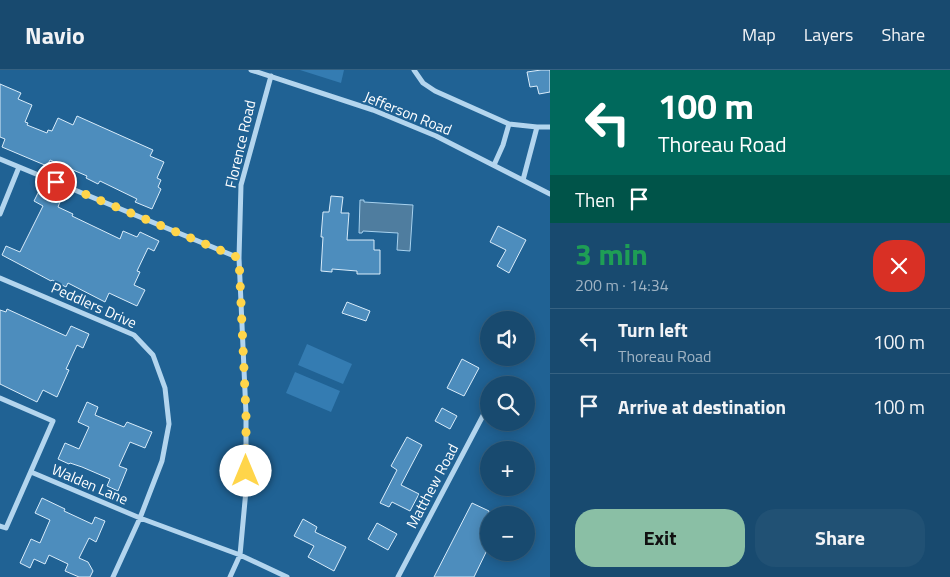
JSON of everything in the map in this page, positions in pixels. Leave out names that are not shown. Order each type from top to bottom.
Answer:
[{"type":"street","name":"Jefferson Road","points":[[251,70],[373,110],[436,136],[550,194]]},
{"type":"street","points":[[414,70],[423,83],[435,91],[509,124],[550,127]]},
{"type":"street","name":"Florence Road","points":[[230,577],[240,555],[246,490],[246,414],[239,258],[241,185],[270,76]]},
{"type":"street","points":[[494,165],[503,145],[509,124]]},
{"type":"street","points":[[523,180],[537,127]]},
{"type":"street","points":[[0,159],[239,258]]},
{"type":"street","points":[[0,214],[19,168]]},
{"type":"street","name":"Peddlers Drive","points":[[0,278],[134,335],[154,355],[165,388],[169,424],[162,461],[140,518],[113,577]]},
{"type":"street","points":[[0,398],[53,421],[6,528],[0,526]]},
{"type":"street","name":"Matthew Road","points":[[398,577],[480,421]]},
{"type":"street","name":"Walden Lane","points":[[31,472],[140,518]]},
{"type":"street","points":[[140,518],[240,555],[287,577]]},
{"type":"shaded area","points":[[300,70],[344,70],[341,83]]},
{"type":"shaded area","points":[[360,200],[364,200],[364,202],[413,205],[410,251],[397,250],[398,233],[363,231],[359,233]]},
{"type":"shaded area","points":[[307,344],[352,364],[343,384],[298,365]]},
{"type":"shaded area","points":[[295,372],[340,391],[331,412],[286,393]]},
{"type":"building","points":[[550,70],[550,92],[539,94],[537,86],[530,87],[527,72]]},
{"type":"building","points":[[0,84],[21,93],[18,99],[32,105],[25,122],[28,123],[27,125],[47,133],[48,130],[52,131],[58,118],[73,125],[77,116],[153,150],[150,156],[164,162],[157,178],[161,180],[158,187],[161,189],[152,209],[135,202],[137,199],[100,181],[98,184],[86,178],[87,176],[50,160],[47,166],[2,147],[5,139],[0,137]]},
{"type":"building","points":[[40,189],[61,199],[58,207],[73,214],[72,216],[120,239],[123,231],[137,237],[140,232],[159,241],[154,251],[148,248],[137,271],[140,272],[134,285],[145,290],[137,306],[109,293],[105,302],[68,283],[66,287],[51,281],[2,255],[6,246],[20,252],[43,206],[34,201]]},
{"type":"building","points":[[331,196],[343,197],[341,213],[349,213],[347,240],[374,240],[374,250],[380,250],[380,274],[357,274],[357,271],[332,269],[332,272],[321,271],[323,212],[329,212]]},
{"type":"building","points":[[498,226],[526,240],[509,273],[497,266],[506,250],[490,242]]},
{"type":"building","points":[[347,302],[370,311],[366,321],[342,313]]},
{"type":"building","points":[[7,309],[66,336],[71,326],[89,334],[83,348],[77,345],[66,369],[69,370],[57,397],[43,390],[37,402],[0,384],[0,310],[6,312]]},
{"type":"building","points":[[462,359],[479,368],[464,396],[447,388]]},
{"type":"building","points":[[87,402],[98,407],[95,415],[124,427],[127,422],[152,432],[145,448],[130,442],[119,466],[127,469],[118,491],[107,486],[110,479],[58,459],[65,443],[79,449],[89,427],[78,422]]},
{"type":"building","points":[[442,408],[457,416],[450,429],[435,421]]},
{"type":"building","points":[[407,437],[422,445],[401,485],[419,494],[410,511],[392,502],[389,507],[380,503],[397,470],[391,466]]},
{"type":"building","points":[[42,498],[92,524],[95,517],[105,521],[96,542],[89,538],[79,558],[88,562],[93,571],[90,577],[79,577],[65,571],[68,564],[49,555],[45,564],[34,559],[30,568],[20,563],[31,539],[40,543],[50,520],[35,513]]},
{"type":"building","points":[[472,503],[480,507],[480,561],[482,561],[474,577],[434,577]]},
{"type":"building","points":[[303,519],[317,527],[315,532],[346,547],[334,571],[308,557],[314,546],[294,536]]},
{"type":"building","points":[[377,523],[397,534],[388,550],[368,539]]},
{"type":"route","points":[[56,182],[239,258],[246,414],[246,471]]}]
